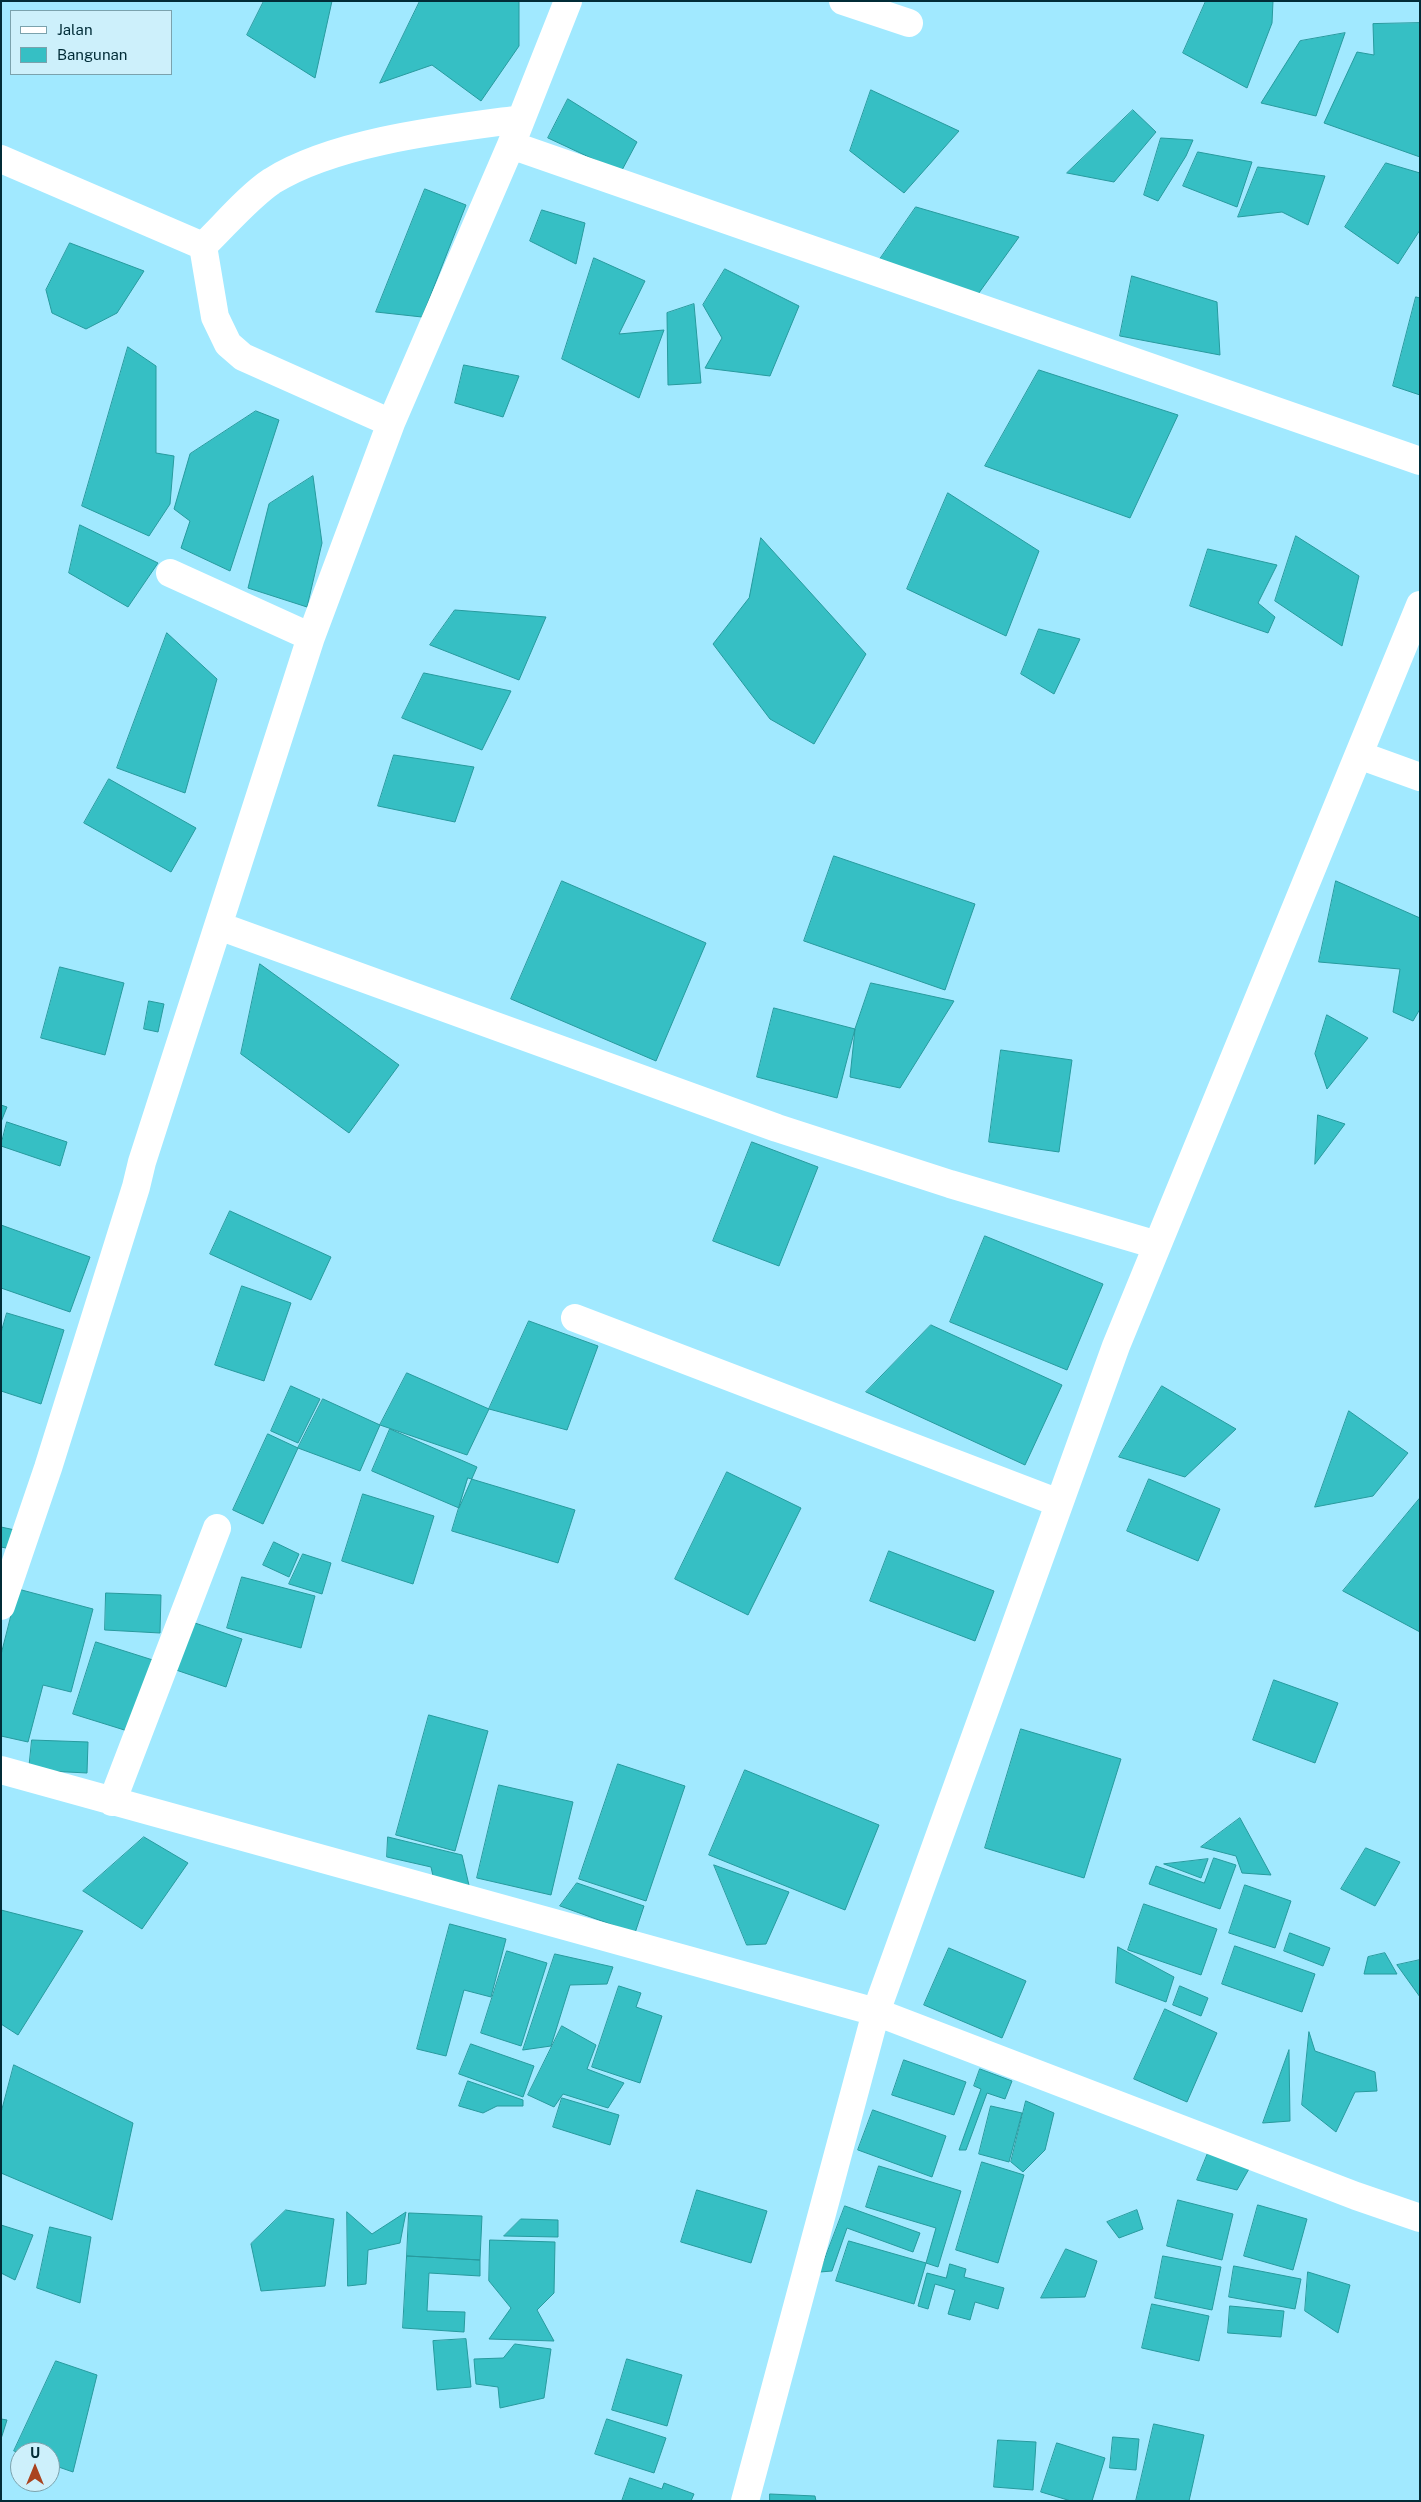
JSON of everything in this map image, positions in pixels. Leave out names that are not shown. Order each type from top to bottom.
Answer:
[{"type":"street","points":[[1,1606],[48,1468],[136,1187],[142,1162],[220,926],[311,637],[390,423],[511,145],[568,1]]},
{"type":"street","points":[[843,1],[909,23]]},
{"type":"street","points":[[204,246],[272,182],[311,162],[348,150],[423,133],[521,119]]},
{"type":"street","points":[[511,145],[1420,461]]},
{"type":"street","points":[[1,158],[204,246]]},
{"type":"street","points":[[204,246],[215,317],[228,344],[243,357],[390,423]]},
{"type":"street","points":[[170,573],[311,637]]},
{"type":"street","points":[[745,2501],[876,2012],[1116,1346],[1420,605]]},
{"type":"street","points":[[1359,755],[1420,777]]},
{"type":"street","points":[[220,926],[777,1128],[950,1184],[1157,1245]]},
{"type":"street","points":[[575,1318],[1059,1503]]},
{"type":"street","points":[[112,1802],[217,1528]]},
{"type":"street","points":[[1,1770],[876,2012],[1356,2196],[1420,2218]]},
{"type":"building","points":[[264,1],[332,1],[315,78],[247,35]]},
{"type":"building","points":[[420,1],[519,1],[519,46],[481,101],[432,65],[380,83]]},
{"type":"building","points":[[1206,1],[1273,1],[1272,23],[1247,88],[1183,53]]},
{"type":"building","points":[[1420,23],[1420,157],[1324,123],[1357,52],[1374,55],[1373,24]]},
{"type":"building","points":[[1345,33],[1316,116],[1261,103],[1300,41]]},
{"type":"building","points":[[871,90],[959,131],[904,193],[850,151]]},
{"type":"building","points":[[568,99],[637,142],[621,172],[548,138]]},
{"type":"building","points":[[1133,110],[1156,132],[1114,182],[1067,173]]},
{"type":"building","points":[[1161,138],[1193,140],[1186,156],[1158,201],[1144,195]]},
{"type":"building","points":[[1198,152],[1252,162],[1237,207],[1183,186]]},
{"type":"building","points":[[1386,163],[1420,173],[1420,230],[1398,264],[1345,227]]},
{"type":"building","points":[[1258,167],[1325,176],[1308,225],[1282,212],[1238,217]]},
{"type":"building","points":[[425,189],[466,205],[422,317],[376,312]]},
{"type":"building","points":[[916,207],[1019,237],[976,297],[878,262]]},
{"type":"building","points":[[542,210],[585,223],[576,264],[530,241]]},
{"type":"building","points":[[70,243],[144,271],[117,313],[86,329],[52,313],[46,290]]},
{"type":"building","points":[[594,258],[645,281],[619,334],[664,330],[639,398],[562,359]]},
{"type":"building","points":[[725,269],[799,306],[770,376],[705,368],[722,338],[703,305]]},
{"type":"building","points":[[1132,276],[1217,302],[1220,355],[1120,336]]},
{"type":"building","points":[[1416,297],[1420,298],[1420,395],[1393,386]]},
{"type":"building","points":[[694,304],[701,383],[668,385],[667,313]]},
{"type":"building","points":[[128,347],[156,366],[156,453],[174,456],[170,504],[149,536],[82,506]]},
{"type":"building","points":[[464,365],[519,376],[503,417],[455,403]]},
{"type":"building","points":[[1039,370],[1178,415],[1130,518],[985,466]]},
{"type":"building","points":[[256,411],[279,420],[230,571],[181,548],[190,521],[174,509],[190,454]]},
{"type":"building","points":[[313,476],[322,543],[307,607],[248,588],[269,504]]},
{"type":"building","points":[[948,493],[1039,551],[1006,636],[907,589]]},
{"type":"building","points":[[80,525],[158,563],[128,607],[69,573]]},
{"type":"building","points":[[1296,536],[1359,576],[1342,646],[1275,601]]},
{"type":"building","points":[[761,538],[866,654],[814,744],[770,719],[713,644],[749,598]]},
{"type":"building","points":[[1208,549],[1277,565],[1258,603],[1275,617],[1268,633],[1190,606]]},
{"type":"building","points":[[455,610],[546,617],[519,680],[430,645]]},
{"type":"building","points":[[1039,629],[1080,639],[1054,694],[1021,674]]},
{"type":"building","points":[[167,633],[217,679],[185,793],[117,768]]},
{"type":"building","points":[[424,673],[511,691],[482,750],[402,718]]},
{"type":"building","points":[[394,755],[474,767],[455,822],[378,806]]},
{"type":"building","points":[[109,779],[196,828],[171,872],[84,823]]},
{"type":"building","points":[[834,856],[975,904],[945,990],[804,941]]},
{"type":"building","points":[[562,881],[706,943],[656,1061],[511,999]]},
{"type":"building","points":[[1336,881],[1420,918],[1420,1009],[1413,1021],[1393,1012],[1400,969],[1319,962]]},
{"type":"building","points":[[260,964],[399,1065],[349,1133],[241,1054]]},
{"type":"building","points":[[60,967],[124,983],[105,1055],[41,1038]]},
{"type":"building","points":[[871,983],[954,1001],[900,1088],[850,1077],[855,1029]]},
{"type":"building","points":[[149,1001],[164,1004],[158,1032],[144,1029]]},
{"type":"building","points":[[774,1008],[855,1029],[837,1098],[757,1077]]},
{"type":"building","points":[[1327,1015],[1368,1038],[1327,1089],[1315,1054]]},
{"type":"building","points":[[1001,1050],[1072,1060],[1059,1152],[989,1142]]},
{"type":"building","points":[[1,1105],[7,1107],[1,1122]]},
{"type":"building","points":[[1318,1115],[1345,1124],[1315,1164]]},
{"type":"building","points":[[7,1122],[67,1142],[60,1166],[1,1146]]},
{"type":"building","points":[[752,1142],[818,1167],[779,1266],[713,1241]]},
{"type":"building","points":[[230,1211],[331,1257],[311,1300],[210,1254]]},
{"type":"building","points":[[1,1225],[90,1257],[70,1312],[1,1288]]},
{"type":"building","points":[[985,1236],[1103,1284],[1067,1370],[950,1322]]},
{"type":"building","points":[[242,1286],[291,1303],[264,1381],[215,1365]]},
{"type":"building","points":[[7,1313],[64,1330],[41,1404],[1,1391],[1,1333]]},
{"type":"building","points":[[529,1321],[598,1346],[567,1430],[489,1409]]},
{"type":"building","points":[[931,1325],[1062,1385],[1025,1465],[866,1392]]},
{"type":"building","points":[[407,1373],[489,1409],[467,1455],[380,1425]]},
{"type":"building","points":[[291,1386],[320,1399],[298,1443],[271,1431]]},
{"type":"building","points":[[1162,1386],[1236,1429],[1185,1477],[1119,1457]]},
{"type":"building","points":[[323,1399],[380,1425],[360,1471],[298,1448]]},
{"type":"building","points":[[1349,1411],[1408,1453],[1373,1496],[1315,1507]]},
{"type":"building","points":[[390,1429],[477,1467],[459,1508],[372,1471]]},
{"type":"building","points":[[268,1434],[298,1448],[263,1524],[233,1510]]},
{"type":"building","points":[[727,1472],[801,1508],[748,1615],[675,1579]]},
{"type":"building","points":[[468,1478],[575,1510],[558,1563],[452,1531]]},
{"type":"building","points":[[1149,1479],[1220,1509],[1198,1561],[1127,1531]]},
{"type":"building","points":[[363,1494],[434,1516],[413,1584],[342,1561]]},
{"type":"building","points":[[1420,1498],[1420,1632],[1343,1591]]},
{"type":"building","points":[[1,1527],[15,1530],[11,1549],[1,1547]]},
{"type":"building","points":[[274,1542],[299,1554],[289,1577],[263,1565]]},
{"type":"building","points":[[889,1551],[994,1591],[975,1641],[870,1601]]},
{"type":"building","points":[[303,1554],[331,1563],[322,1594],[289,1584]]},
{"type":"building","points":[[242,1577],[315,1596],[301,1648],[227,1628]]},
{"type":"building","points":[[18,1589],[93,1609],[71,1692],[43,1685],[28,1742],[1,1736],[1,1655]]},
{"type":"building","points":[[106,1593],[161,1595],[160,1633],[105,1630]]},
{"type":"building","points":[[192,1622],[242,1639],[226,1687],[176,1670]]},
{"type":"building","points":[[96,1642],[156,1661],[134,1733],[73,1714]]},
{"type":"building","points":[[1274,1680],[1338,1703],[1315,1763],[1253,1740]]},
{"type":"building","points":[[429,1715],[488,1731],[455,1851],[396,1835]]},
{"type":"building","points":[[1021,1729],[1121,1759],[1084,1878],[985,1848]]},
{"type":"building","points":[[32,1740],[88,1742],[87,1773],[29,1770]]},
{"type":"building","points":[[618,1764],[685,1786],[646,1901],[579,1879]]},
{"type":"building","points":[[745,1770],[879,1825],[845,1910],[709,1855]]},
{"type":"building","points":[[499,1785],[573,1802],[551,1895],[477,1878]]},
{"type":"building","points":[[1240,1818],[1271,1875],[1242,1873],[1236,1856],[1201,1847]]},
{"type":"building","points":[[144,1837],[188,1863],[142,1929],[83,1891]]},
{"type":"building","points":[[388,1837],[462,1855],[471,1894],[435,1885],[431,1867],[387,1857]]},
{"type":"building","points":[[1366,1848],[1400,1862],[1375,1906],[1341,1889]]},
{"type":"building","points":[[1214,1858],[1236,1865],[1220,1909],[1149,1884],[1156,1866],[1204,1883]]},
{"type":"building","points":[[1208,1859],[1201,1878],[1164,1864]]},
{"type":"building","points":[[714,1865],[789,1892],[766,1944],[747,1945]]},
{"type":"building","points":[[577,1883],[644,1906],[635,1933],[560,1906]]},
{"type":"building","points":[[1245,1885],[1291,1901],[1275,1948],[1229,1933]]},
{"type":"building","points":[[1144,1904],[1217,1929],[1201,1975],[1128,1950]]},
{"type":"building","points":[[1,1910],[83,1931],[18,2035],[1,2024]]},
{"type":"building","points":[[450,1924],[506,1939],[491,1997],[464,1990],[446,2056],[417,2049]]},
{"type":"building","points":[[1290,1933],[1330,1948],[1323,1966],[1284,1951]]},
{"type":"building","points":[[1235,1946],[1315,1974],[1302,2012],[1222,1984]]},
{"type":"building","points":[[1118,1947],[1174,1977],[1166,2002],[1116,1983]]},
{"type":"building","points":[[949,1948],[1026,1981],[1002,2038],[924,2005]]},
{"type":"building","points":[[507,1951],[547,1963],[521,2046],[481,2033]]},
{"type":"building","points":[[1385,1953],[1397,1974],[1364,1974],[1368,1957]]},
{"type":"building","points":[[555,1954],[613,1967],[607,1984],[570,1985],[551,2046],[523,2050]]},
{"type":"building","points":[[1420,1960],[1420,1997],[1397,1965]]},
{"type":"building","points":[[619,1986],[641,1993],[636,2007],[662,2016],[640,2083],[592,2067]]},
{"type":"building","points":[[1180,1986],[1208,1998],[1201,2016],[1173,2005]]},
{"type":"building","points":[[1165,2009],[1217,2033],[1187,2102],[1134,2079]]},
{"type":"building","points":[[562,2026],[596,2045],[587,2069],[624,2083],[608,2108],[563,2094],[554,2107],[528,2095]]},
{"type":"building","points":[[1309,2032],[1315,2051],[1375,2072],[1377,2091],[1355,2092],[1336,2132],[1302,2105]]},
{"type":"building","points":[[471,2044],[534,2066],[523,2097],[459,2074]]},
{"type":"building","points":[[1289,2050],[1290,2121],[1263,2123]]},
{"type":"building","points":[[904,2060],[966,2082],[954,2115],[892,2095]]},
{"type":"building","points":[[14,2065],[133,2123],[112,2220],[1,2173],[1,2113]]},
{"type":"building","points":[[980,2069],[1012,2081],[1005,2099],[987,2093],[966,2150],[959,2150],[981,2089],[974,2086]]},
{"type":"building","points":[[468,2081],[523,2100],[523,2106],[497,2106],[483,2113],[459,2106]]},
{"type":"building","points":[[562,2098],[619,2115],[610,2145],[553,2127]]},
{"type":"building","points":[[1026,2101],[1054,2113],[1045,2150],[1023,2172],[1011,2162]]},
{"type":"building","points":[[991,2106],[1022,2113],[1009,2162],[979,2154]]},
{"type":"building","points":[[873,2110],[946,2136],[932,2177],[858,2150]]},
{"type":"building","points":[[1208,2153],[1250,2167],[1237,2190],[1197,2180]]},
{"type":"building","points":[[982,2162],[1024,2175],[998,2263],[956,2250]]},
{"type":"building","points":[[879,2166],[961,2191],[938,2267],[926,2263],[936,2228],[866,2207]]},
{"type":"building","points":[[697,2190],[767,2211],[751,2263],[681,2242]]},
{"type":"building","points":[[1178,2200],[1233,2214],[1222,2260],[1167,2246]]},
{"type":"building","points":[[1258,2205],[1307,2219],[1293,2270],[1244,2256]]},
{"type":"building","points":[[845,2206],[920,2233],[913,2252],[847,2228],[832,2271],[820,2272]]},
{"type":"building","points":[[286,2210],[334,2219],[325,2286],[261,2291],[251,2244]]},
{"type":"building","points":[[1137,2210],[1143,2229],[1119,2238],[1107,2222]]},
{"type":"building","points":[[347,2212],[372,2234],[406,2212],[400,2243],[368,2250],[366,2284],[348,2286]]},
{"type":"building","points":[[409,2213],[482,2216],[480,2260],[407,2256]]},
{"type":"building","points":[[521,2219],[558,2220],[558,2237],[504,2236]]},
{"type":"building","points":[[1,2225],[33,2235],[15,2280],[1,2273]]},
{"type":"building","points":[[50,2227],[91,2237],[80,2303],[37,2288]]},
{"type":"building","points":[[490,2240],[555,2242],[554,2293],[537,2310],[554,2341],[489,2339],[511,2308],[489,2281]]},
{"type":"building","points":[[849,2241],[926,2263],[914,2304],[836,2281]]},
{"type":"building","points":[[1066,2249],[1097,2261],[1085,2297],[1041,2298]]},
{"type":"building","points":[[407,2256],[480,2260],[480,2276],[429,2273],[427,2311],[465,2312],[464,2332],[403,2328]]},
{"type":"building","points":[[1163,2256],[1221,2267],[1212,2310],[1155,2298]]},
{"type":"building","points":[[950,2264],[966,2269],[964,2277],[1004,2288],[998,2309],[975,2302],[970,2320],[948,2314],[955,2290],[935,2284],[928,2309],[918,2306],[927,2273],[946,2278]]},
{"type":"building","points":[[1234,2266],[1301,2279],[1295,2309],[1229,2297]]},
{"type":"building","points":[[1308,2272],[1350,2285],[1338,2333],[1305,2311]]},
{"type":"building","points":[[1152,2304],[1209,2316],[1199,2361],[1142,2348]]},
{"type":"building","points":[[1230,2306],[1284,2311],[1281,2337],[1228,2333]]},
{"type":"building","points":[[466,2339],[471,2387],[437,2390],[433,2341]]},
{"type":"building","points":[[515,2344],[551,2349],[544,2398],[500,2408],[498,2387],[476,2384],[474,2359],[503,2358]]},
{"type":"building","points":[[627,2359],[682,2375],[667,2426],[612,2410]]},
{"type":"building","points":[[56,2361],[97,2375],[73,2472],[60,2467],[60,2442],[18,2442]]},
{"type":"building","points":[[1,2419],[7,2420],[1,2439]]},
{"type":"building","points":[[607,2419],[666,2438],[654,2473],[595,2454]]},
{"type":"building","points":[[1154,2424],[1204,2435],[1189,2501],[1136,2501]]},
{"type":"building","points":[[1113,2437],[1139,2439],[1136,2470],[1110,2468]]},
{"type":"building","points":[[998,2440],[1036,2442],[1033,2490],[994,2487]]},
{"type":"building","points":[[1057,2443],[1105,2458],[1092,2501],[1071,2501],[1041,2492]]},
{"type":"building","points":[[630,2478],[662,2489],[664,2483],[694,2494],[691,2501],[622,2501]]},
{"type":"building","points":[[770,2494],[815,2496],[816,2501],[770,2501]]}]
